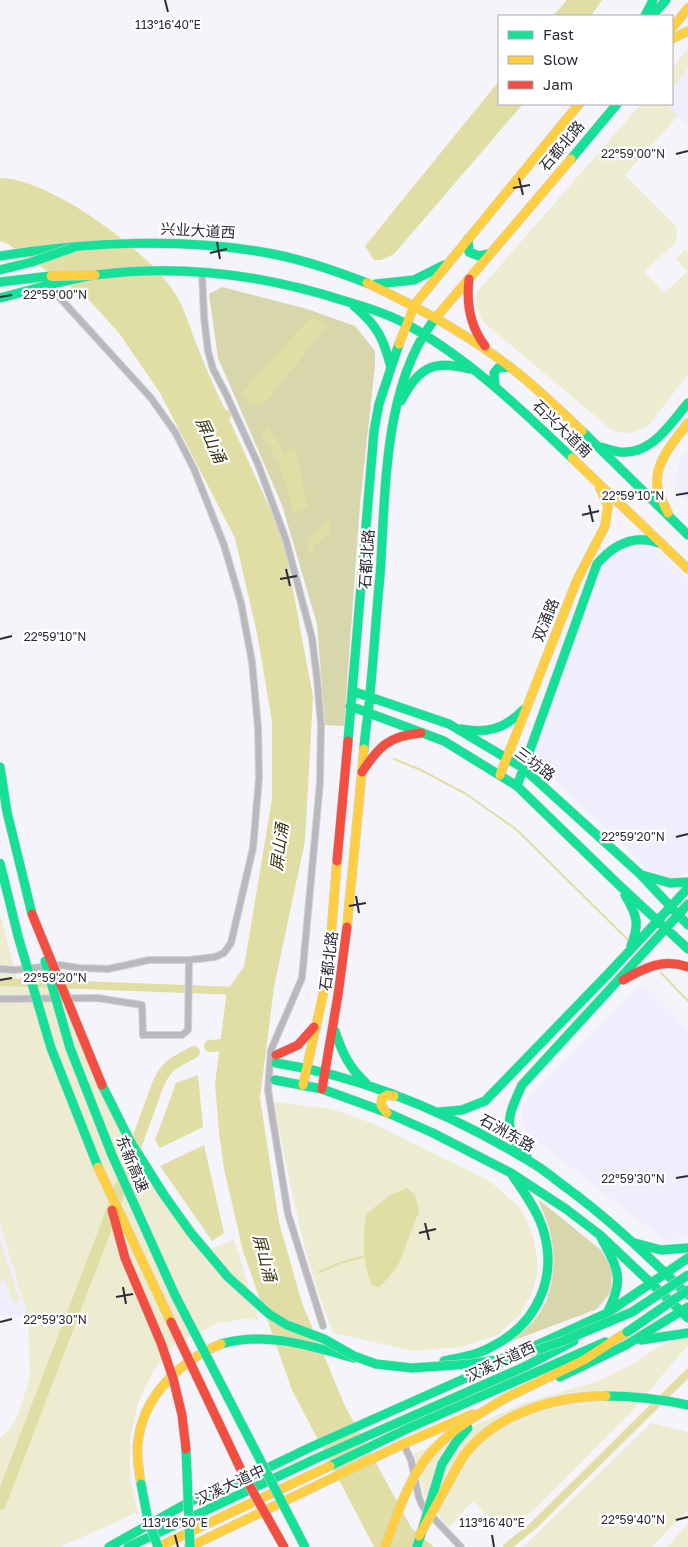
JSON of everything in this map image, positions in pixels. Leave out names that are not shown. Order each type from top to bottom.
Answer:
[{"type":"main road","points":[[646,15],[653,0]]},
{"type":"main road","points":[[654,15],[666,0]]},
{"type":"main road","points":[[673,27],[688,8]]},
{"type":"main road","points":[[673,39],[688,32]]},
{"type":"main road","name":"石都北路","points":[[303,1085],[323,995],[331,936],[367,501],[374,432],[379,404],[406,324],[415,304],[578,105]]},
{"type":"main road","name":"石都北路","points":[[322,1089],[339,997],[370,696],[389,441],[401,386],[424,335],[436,317],[616,105]]},
{"type":"main road","points":[[468,238],[469,252],[477,256],[484,256],[490,253]]},
{"type":"main road","name":"兴业大道西","points":[[0,256],[137,242],[199,243],[266,251],[343,272],[374,284],[415,304]]},
{"type":"main road","points":[[0,270],[32,262],[72,248]]},
{"type":"main road","points":[[374,284],[414,280],[449,262]]},
{"type":"main road","points":[[0,282],[51,276],[163,271],[241,276],[310,290],[387,315],[406,324]]},
{"type":"main road","points":[[0,298],[95,275]]},
{"type":"main road","points":[[469,277],[466,296],[471,321],[476,336],[494,355]]},
{"type":"main road","points":[[349,302],[372,321],[379,332],[391,369]]},
{"type":"main road","name":"石兴大道南","points":[[415,304],[494,355],[522,376],[688,535]]},
{"type":"main road","name":"石兴大道南","points":[[406,324],[495,385],[688,569]]},
{"type":"main road","points":[[394,417],[414,378],[426,368],[438,363],[456,364],[477,371]]},
{"type":"main road","points":[[495,385],[494,372],[498,368],[510,367]]},
{"type":"main road","points":[[379,404],[387,398],[391,400],[394,404],[394,417]]},
{"type":"main road","points":[[597,446],[621,452],[635,451],[649,446],[688,403]]},
{"type":"main road","points":[[670,518],[659,493],[657,483],[659,472],[664,456],[688,423]]},
{"type":"main road","name":"双涌路","points":[[500,775],[577,580],[605,526],[608,506],[605,497],[593,478]]},
{"type":"main road","name":"双涌路","points":[[517,786],[597,564],[606,553],[624,542],[643,539],[652,540],[663,545]]},
{"type":"main road","points":[[359,613],[365,622],[371,623],[375,620],[377,614]]},
{"type":"main road","name":"三坊路","points":[[352,691],[452,726],[523,768],[640,874],[678,915]]},
{"type":"main road","points":[[444,741],[437,736],[437,727],[442,725],[452,726],[481,732],[494,730],[514,721],[528,704]]},
{"type":"main road","name":"三坊路","points":[[350,706],[444,741],[517,786],[666,928]]},
{"type":"main road","points":[[361,774],[374,755],[388,740],[399,736],[422,733]]},
{"type":"main road","name":"东新高速","points":[[0,767],[7,812],[32,914],[70,1048],[112,1154],[175,1295],[306,1547]]},
{"type":"main road","points":[[342,790],[346,783],[350,781],[357,782],[360,790]]},
{"type":"main road","name":"东新高速","points":[[0,863],[18,936],[51,1048],[103,1180],[242,1472],[284,1547]]},
{"type":"main road","points":[[640,874],[670,883],[688,882]]},
{"type":"main road","points":[[620,886],[634,910],[637,924],[637,932],[627,953]]},
{"type":"main road","points":[[438,1112],[462,1110],[474,1107],[485,1101],[688,888]]},
{"type":"main road","points":[[530,1162],[516,1145],[509,1126],[514,1102],[522,1086],[688,904]]},
{"type":"main road","points":[[32,914],[99,1078],[118,1118],[144,1165],[191,1232],[228,1277],[269,1314],[287,1325],[324,1339],[354,1356],[376,1364],[414,1364],[471,1356],[500,1343],[527,1321],[539,1303],[546,1284],[547,1249],[544,1233],[529,1199],[511,1173]]},
{"type":"main road","points":[[678,915],[688,919]]},
{"type":"main road","points":[[678,915],[688,925]]},
{"type":"main road","points":[[666,928],[688,949]]},
{"type":"main road","points":[[618,981],[656,963],[674,962],[688,967]]},
{"type":"main road","points":[[609,973],[619,972],[618,981]]},
{"type":"main road","points":[[323,995],[326,1004],[336,1002],[339,997]]},
{"type":"main road","name":"石洲东路","points":[[316,1025],[303,1042],[276,1059],[370,1086],[438,1112],[530,1162],[577,1195],[636,1243],[688,1295]]},
{"type":"main road","points":[[334,1028],[348,1064],[354,1073],[370,1086]]},
{"type":"main road","points":[[508,1078],[508,1082],[513,1086],[522,1086]]},
{"type":"main road","points":[[275,1080],[322,1089],[388,1113],[433,1133],[511,1173],[566,1209],[600,1235],[652,1284],[684,1309],[688,1318]]},
{"type":"main road","points":[[388,1113],[381,1105],[382,1098],[387,1095],[395,1096]]},
{"type":"main road","points":[[103,1180],[125,1258],[161,1346],[178,1396],[185,1446],[189,1547],[440,1428],[517,1397],[601,1359],[635,1341],[684,1309]]},
{"type":"main road","points":[[600,1235],[609,1234],[612,1231],[611,1224]]},
{"type":"main road","points":[[600,1235],[615,1264],[618,1275],[616,1294],[607,1313]]},
{"type":"main road","points":[[636,1243],[656,1251],[688,1248]]},
{"type":"main road","points":[[109,1547],[191,1501],[251,1476],[310,1447],[432,1394],[607,1313],[688,1258]]},
{"type":"main road","name":"汉溪大道西","points":[[315,1459],[524,1367],[632,1312],[688,1275]]},
{"type":"main road","name":"汉溪大道西","points":[[320,1470],[627,1332],[688,1290]]},
{"type":"main road","points":[[158,1547],[148,1520],[141,1484],[138,1459],[139,1437],[145,1417],[156,1394],[175,1372],[194,1357],[217,1345],[247,1339],[268,1340],[295,1343],[376,1364],[422,1368],[450,1366],[496,1360],[563,1341],[632,1312]]},
{"type":"main road","points":[[385,1547],[421,1465],[443,1442],[504,1399],[584,1360],[627,1332]]},
{"type":"main road","points":[[635,1341],[688,1333]]},
{"type":"main road","points":[[420,1536],[457,1467],[468,1451],[487,1433],[508,1419],[560,1401],[595,1396],[637,1396],[664,1399],[688,1405]]},
{"type":"main road","points":[[417,1547],[437,1477],[448,1453],[476,1420],[504,1399]]},
{"type":"main road","points":[[168,1514],[238,1490],[315,1459]]},
{"type":"main road","name":"汉溪大道中","points":[[128,1547],[315,1459]]},
{"type":"main road","name":"汉溪大道中","points":[[158,1547],[320,1470]]},
{"type":"main road","points":[[206,1525],[330,1479]]},
{"type":"street","points":[[202,272],[204,317],[208,351],[213,369],[258,464],[286,540],[310,629],[315,662],[320,729],[320,782],[302,978],[271,1050],[268,1090],[288,1214],[324,1326]]},
{"type":"street","points":[[0,970],[60,964],[79,968],[108,969],[149,960],[189,960],[215,957],[224,953],[231,943],[253,848],[258,778],[258,728],[252,662],[241,603],[224,545],[194,469],[175,432],[151,398],[54,284]]},
{"type":"street","points":[[0,999],[97,998],[142,1005],[143,1035],[182,1035],[188,1030],[189,960]]},
{"type":"street","points":[[404,1445],[411,1460],[423,1507],[461,1547]]},
{"type":"shaded area","points":[[688,48],[688,68],[673,89],[673,68]]},
{"type":"shaded area","points":[[688,68],[688,126],[667,105],[673,105],[673,89]]},
{"type":"shaded area","points":[[640,105],[667,105],[678,116],[625,175],[677,227],[676,242],[644,272],[665,292],[687,272],[676,259],[685,249],[688,253],[688,374],[649,425],[638,431],[627,433],[613,431],[482,321],[476,305],[477,292]]},
{"type":"shaded area","points":[[222,287],[307,309],[355,326],[375,351],[360,503],[344,726],[325,725],[317,624],[282,505],[218,358],[209,294]]},
{"type":"shaded area","points":[[688,449],[688,503],[676,487],[676,475],[681,458]]},
{"type":"shaded area","points":[[635,547],[647,547],[657,550],[688,580],[688,873],[676,878],[662,877],[651,872],[536,759],[536,749],[605,563],[619,553]]},
{"type":"shaded area","points":[[0,914],[17,979],[63,974],[112,1096],[132,1136],[169,1194],[211,1249],[234,1239],[259,1320],[246,1319],[218,1323],[173,1346],[154,1370],[138,1403],[130,1438],[130,1478],[138,1512],[60,1547],[0,1547],[0,1438],[11,1427],[18,1415],[30,1377],[28,1316],[0,1224]]},
{"type":"shaded area","points":[[643,983],[688,1029],[688,1237],[677,1239],[665,1240],[527,1134],[523,1119],[522,1105]]},
{"type":"shaded area","points":[[274,1102],[332,1109],[372,1123],[491,1182],[520,1208],[533,1237],[537,1258],[537,1274],[532,1293],[520,1314],[498,1335],[461,1347],[413,1351],[333,1333],[322,1305],[305,1248],[291,1190]]},
{"type":"shaded area","points":[[538,1199],[602,1251],[612,1271],[611,1292],[597,1309],[512,1341],[537,1317],[548,1296],[551,1284],[553,1247],[548,1224]]},
{"type":"shaded area","points":[[0,1224],[28,1316],[0,1315]]},
{"type":"shaded area","points":[[0,1238],[20,1301],[13,1304],[4,1277],[0,1285]]},
{"type":"shaded area","points":[[681,1338],[688,1338],[688,1345],[633,1410],[533,1511],[501,1530],[473,1501],[449,1527],[426,1502],[414,1454],[521,1404],[601,1380],[633,1364],[658,1347]]},
{"type":"shaded area","points":[[651,1423],[688,1432],[688,1510],[652,1547],[523,1547]]},
{"type":"shaded area","points":[[688,1524],[688,1547],[667,1547]]},
{"type":"water","points":[[567,0],[602,0],[592,15],[554,15]]},
{"type":"water","points":[[498,82],[498,105],[522,105],[394,254],[381,260],[374,260],[365,246]]},
{"type":"water","name":"屏山涌","points":[[0,178],[20,181],[44,190],[94,218],[141,255],[172,289],[183,308],[195,341],[226,411],[230,408],[233,415],[229,419],[283,537],[313,697],[305,841],[274,987],[260,1098],[279,1222],[302,1303],[345,1406],[412,1529],[434,1547],[374,1547],[292,1390],[243,1251],[224,1169],[215,1084],[227,990],[244,967],[272,799],[272,722],[257,633],[235,538],[160,393],[119,333],[88,299],[8,244],[0,241]]},
{"type":"water","points":[[312,316],[328,325],[265,403],[250,405],[242,392]]},
{"type":"water","points":[[269,427],[284,453],[295,447],[308,507],[294,513],[280,466],[261,433]]},
{"type":"water","points":[[330,518],[329,534],[315,546],[311,556],[306,540]]},
{"type":"water","points":[[198,1075],[203,1127],[160,1148],[155,1140],[176,1083]]},
{"type":"water","points":[[204,1145],[224,1233],[212,1241],[160,1166]]},
{"type":"water","points":[[407,1188],[415,1195],[419,1211],[400,1261],[394,1271],[380,1287],[372,1286],[366,1269],[364,1250],[366,1214],[390,1195]]},
{"type":"waterway","points":[[394,759],[421,770],[466,794],[517,830],[627,939]]},
{"type":"waterway","points":[[661,973],[688,1001]]},
{"type":"waterway","points":[[0,982],[238,991]]},
{"type":"waterway","points":[[210,1046],[237,1044]]},
{"type":"waterway","points":[[0,1504],[105,1230],[160,1079],[171,1065],[194,1052]]},
{"type":"waterway","points":[[319,1272],[340,1263],[365,1256]]},
{"type":"waterway","points":[[507,1547],[534,1525],[688,1373]]},
{"type":"traffic: fast","points":[[646,15],[653,0]]},
{"type":"traffic: fast","points":[[653,15],[666,0]]},
{"type":"traffic: fast","points":[[571,159],[616,105]]},
{"type":"traffic: fast","points":[[468,239],[469,252],[479,256],[489,254]]},
{"type":"traffic: fast","points":[[0,256],[67,247],[136,243],[206,245],[285,256],[367,283]]},
{"type":"traffic: fast","points":[[32,262],[72,248]]},
{"type":"traffic: fast","points":[[0,270],[32,262]]},
{"type":"traffic: fast","points":[[376,284],[414,280],[444,265]]},
{"type":"traffic: fast","points":[[0,298],[59,282],[95,275],[158,271],[222,274],[253,278],[315,292],[385,314],[431,339],[494,386],[572,458]]},
{"type":"traffic: fast","points":[[0,282],[51,276]]},
{"type":"traffic: fast","points":[[354,306],[374,326],[386,349],[391,368]]},
{"type":"traffic: fast","points":[[364,749],[373,664],[390,439],[397,404],[407,371],[420,341],[439,314]]},
{"type":"traffic: fast","points":[[348,741],[374,431],[379,404],[399,344]]},
{"type":"traffic: fast","points":[[401,401],[414,381],[428,369],[446,365],[469,369]]},
{"type":"traffic: fast","points":[[495,385],[494,373],[498,368],[510,367]]},
{"type":"traffic: fast","points":[[597,446],[620,452],[642,449],[667,429],[688,403]]},
{"type":"traffic: fast","points":[[582,431],[688,535]]},
{"type":"traffic: fast","points":[[517,786],[597,564],[617,546],[633,540],[650,540],[659,543]]},
{"type":"traffic: fast","points":[[352,691],[449,724],[523,768],[640,874],[688,925]]},
{"type":"traffic: fast","points":[[350,706],[444,741],[517,786],[688,949]]},
{"type":"traffic: fast","points":[[461,729],[479,731],[495,729],[509,722],[523,710]]},
{"type":"traffic: fast","points":[[0,767],[7,812],[32,914]]},
{"type":"traffic: fast","points":[[0,863],[18,936],[51,1048],[98,1167]]},
{"type":"traffic: fast","points":[[642,875],[670,883],[688,882]]},
{"type":"traffic: fast","points":[[439,1112],[462,1110],[485,1101],[688,888]]},
{"type":"traffic: fast","points":[[625,895],[635,914],[636,920],[636,932],[631,946]]},
{"type":"traffic: fast","points":[[527,1157],[510,1130],[510,1115],[522,1085],[688,904]]},
{"type":"traffic: fast","points":[[45,961],[70,1048],[112,1155],[175,1295],[305,1547]]},
{"type":"traffic: fast","points":[[335,1031],[347,1059],[355,1072],[366,1083]]},
{"type":"traffic: fast","points":[[276,1063],[310,1069],[343,1078],[407,1100],[469,1128],[533,1163],[610,1222],[688,1295]]},
{"type":"traffic: fast","points":[[275,1080],[322,1089],[388,1113],[433,1133],[511,1173],[566,1209],[600,1235],[688,1318]]},
{"type":"traffic: fast","points":[[102,1085],[130,1141],[164,1195],[191,1233],[228,1277],[269,1314],[287,1325],[324,1339],[354,1356],[376,1364],[412,1368],[470,1364],[496,1360],[563,1341],[632,1312]]},
{"type":"traffic: fast","points":[[444,1361],[480,1352],[507,1337],[532,1312],[540,1297],[546,1280],[548,1263],[547,1245],[536,1212],[511,1173]]},
{"type":"traffic: fast","points":[[600,1235],[615,1265],[618,1281],[613,1301],[607,1313]]},
{"type":"traffic: fast","points":[[635,1243],[661,1250],[688,1248]]},
{"type":"traffic: fast","points":[[537,1345],[607,1313],[688,1258]]},
{"type":"traffic: fast","points":[[632,1312],[688,1275]]},
{"type":"traffic: fast","points":[[627,1332],[688,1290]]},
{"type":"traffic: fast","points":[[560,1377],[626,1345],[688,1307]]},
{"type":"traffic: fast","points":[[641,1340],[688,1333]]},
{"type":"traffic: fast","points":[[221,1344],[238,1340],[271,1340],[305,1345],[354,1358]]},
{"type":"traffic: fast","points":[[128,1547],[315,1459],[524,1367],[574,1341]]},
{"type":"traffic: fast","points":[[330,1466],[409,1428],[605,1342]]},
{"type":"traffic: fast","points":[[109,1547],[191,1501],[251,1476],[311,1447],[504,1361]]},
{"type":"traffic: fast","points":[[606,1396],[647,1398],[688,1405]]},
{"type":"traffic: fast","points":[[417,1547],[442,1464],[456,1442],[468,1428]]},
{"type":"traffic: fast","points":[[186,1449],[190,1547]]},
{"type":"traffic: fast","points":[[141,1484],[148,1520],[158,1547]]},
{"type":"traffic: slow","points":[[673,27],[688,8]]},
{"type":"traffic: slow","points":[[673,38],[688,31]]},
{"type":"traffic: slow","points":[[399,344],[415,304],[578,105]]},
{"type":"traffic: slow","points":[[439,314],[571,159]]},
{"type":"traffic: slow","points":[[51,276],[95,275]]},
{"type":"traffic: slow","points":[[367,283],[461,333],[497,357],[523,377],[582,431]]},
{"type":"traffic: slow","points":[[668,513],[658,491],[658,475],[667,451],[688,423]]},
{"type":"traffic: slow","points":[[572,458],[688,569]]},
{"type":"traffic: slow","points":[[500,775],[577,580],[605,526],[608,506],[600,488]]},
{"type":"traffic: slow","points":[[347,927],[364,749]]},
{"type":"traffic: slow","points":[[303,1085],[323,995],[331,936],[337,861]]},
{"type":"traffic: slow","points":[[387,1113],[381,1105],[382,1098],[387,1095],[394,1096]]},
{"type":"traffic: slow","points":[[98,1167],[171,1322]]},
{"type":"traffic: slow","points":[[504,1399],[584,1360],[627,1332]]},
{"type":"traffic: slow","points":[[141,1484],[137,1447],[141,1425],[147,1410],[166,1382],[178,1370],[191,1360],[221,1344]]},
{"type":"traffic: slow","points":[[419,1536],[461,1460],[474,1444],[489,1431],[506,1420],[545,1404],[586,1397],[606,1396]]},
{"type":"traffic: slow","points":[[385,1547],[412,1480],[428,1456],[453,1432],[504,1399]]},
{"type":"traffic: slow","points":[[189,1547],[401,1445],[473,1414]]},
{"type":"traffic: slow","points":[[158,1547],[330,1466]]},
{"type":"traffic: jam","points":[[469,279],[468,297],[470,314],[476,331],[485,346]]},
{"type":"traffic: jam","points":[[362,772],[374,755],[386,744],[410,734],[421,733]]},
{"type":"traffic: jam","points":[[337,861],[348,741]]},
{"type":"traffic: jam","points":[[32,914],[102,1085]]},
{"type":"traffic: jam","points":[[322,1089],[347,927]]},
{"type":"traffic: jam","points":[[623,980],[646,968],[662,964],[679,964],[688,967]]},
{"type":"traffic: jam","points":[[276,1055],[298,1045],[314,1027]]},
{"type":"traffic: jam","points":[[112,1210],[125,1258],[161,1343],[173,1378],[182,1415],[186,1449]]},
{"type":"traffic: jam","points":[[171,1322],[242,1472],[284,1547]]}]
